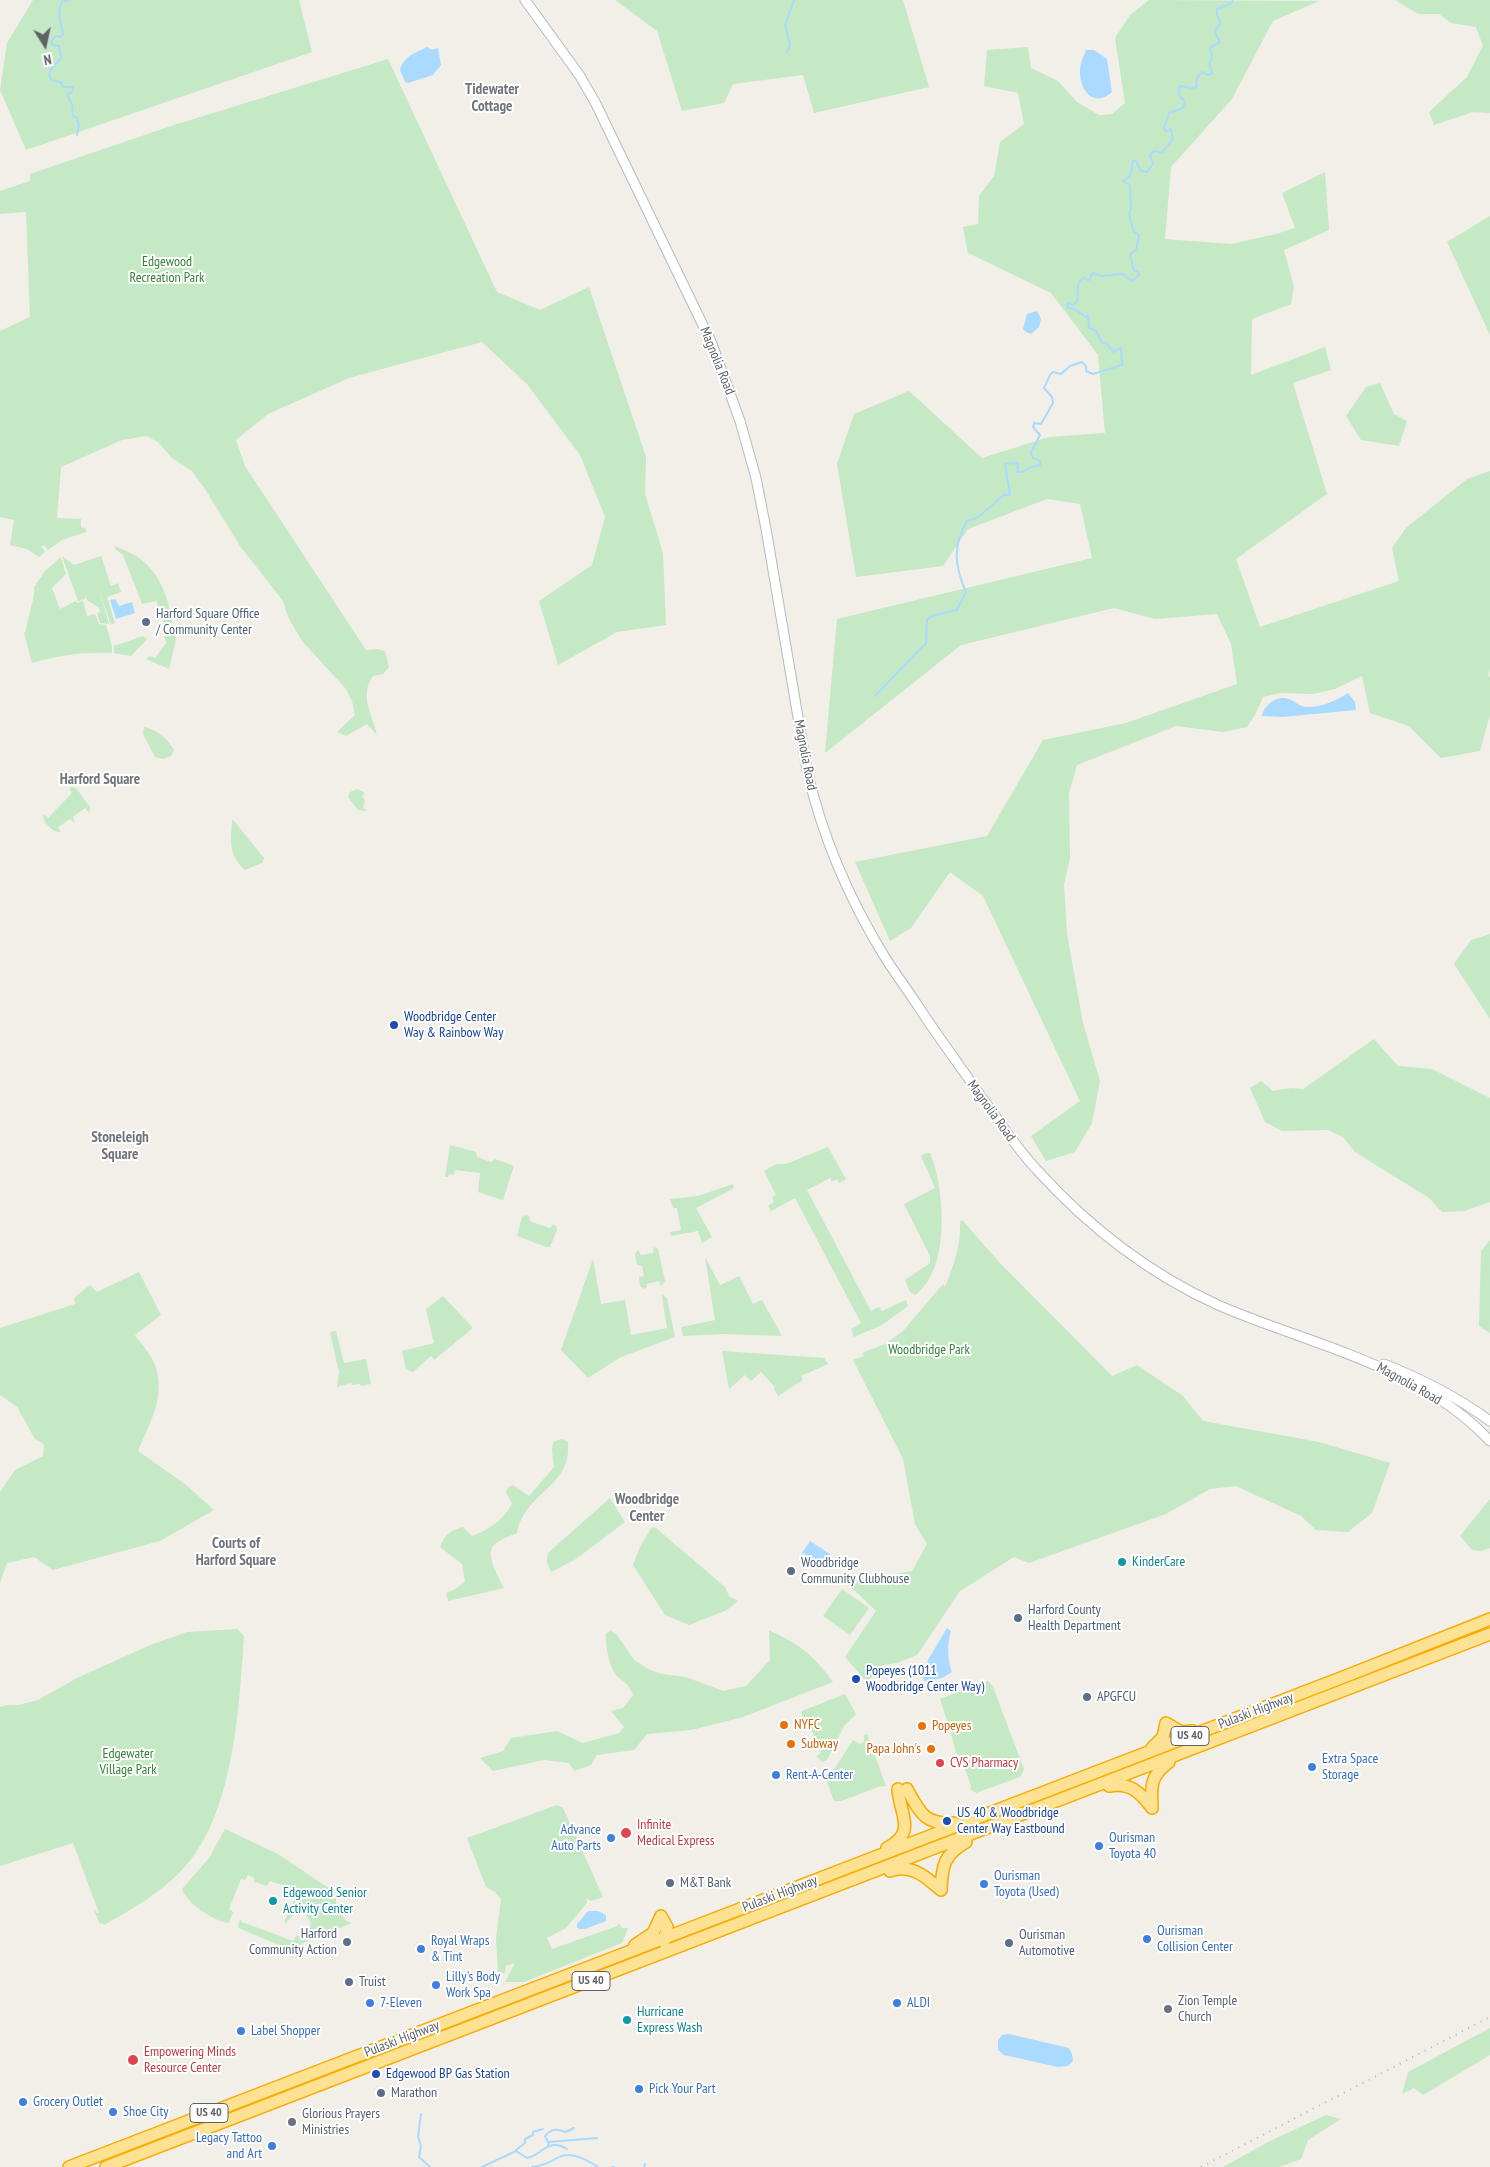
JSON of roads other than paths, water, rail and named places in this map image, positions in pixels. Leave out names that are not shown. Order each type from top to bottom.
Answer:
[{"type":"highway","name":"Pulaski Highway","points":[[69,2167],[621,1956],[699,1924],[1490,1619]]},
{"type":"highway","name":"Pulaski Highway","points":[[106,2167],[1490,1634]]},
{"type":"highway","points":[[1143,1754],[1163,1737],[1166,1724],[1181,1732],[1205,1730]]},
{"type":"highway","points":[[1092,1788],[1128,1785],[1143,1796],[1152,1808],[1151,1787],[1156,1773],[1176,1756]]},
{"type":"highway","points":[[823,1877],[837,1868],[888,1847],[899,1839],[906,1824],[902,1789],[920,1813],[929,1820],[940,1824],[966,1822]]},
{"type":"highway","points":[[828,1890],[861,1882],[895,1869],[906,1869],[922,1874],[941,1890],[943,1868],[952,1851],[967,1842],[994,1831],[997,1824]]},
{"type":"highway","points":[[661,1916],[674,1924],[682,1926],[699,1924]]},
{"type":"highway","points":[[638,1963],[658,1950],[666,1938],[667,1927],[661,1916]]},
{"type":"highway","points":[[621,1956],[653,1933],[661,1916]]},
{"type":"highway","points":[[669,1951],[684,1934],[699,1924]]},
{"type":"main road","name":"Magnolia Road","points":[[525,0],[575,69],[599,110],[712,344],[730,391],[756,482],[806,770],[814,800],[846,885],[885,957],[940,1041],[1008,1136],[1041,1175],[1107,1237],[1141,1262],[1196,1294],[1218,1304],[1368,1362],[1454,1409],[1490,1441]]},
{"type":"main road","name":"Magnolia Road","points":[[1319,1344],[1360,1355],[1425,1380],[1465,1403],[1490,1421]]},
{"type":"water","points":[[427,47],[432,50],[438,48],[441,65],[433,75],[408,83],[405,82],[400,70],[404,61]]},
{"type":"water","points":[[1086,50],[1094,50],[1107,59],[1112,92],[1105,97],[1093,98],[1088,95],[1082,84],[1080,67]]},
{"type":"water","points":[[1037,311],[1041,319],[1039,327],[1031,334],[1023,329],[1027,314]]},
{"type":"water","points":[[115,599],[119,606],[132,602],[135,613],[116,619],[110,600]]},
{"type":"water","points":[[1348,693],[1355,702],[1356,710],[1282,717],[1262,716],[1267,706],[1277,699],[1285,698],[1304,707],[1313,707],[1329,703]]},
{"type":"water","points":[[810,1541],[830,1554],[825,1561],[821,1559],[819,1562],[815,1560],[812,1563],[809,1561],[803,1564],[801,1562],[806,1555],[802,1553]]},
{"type":"water","points":[[947,1628],[951,1631],[948,1652],[952,1672],[942,1678],[925,1681],[923,1678],[928,1660]]},
{"type":"water","points":[[588,1911],[598,1911],[606,1915],[606,1921],[585,1929],[579,1929],[577,1924]]},
{"type":"water","points":[[1009,2034],[1069,2048],[1073,2061],[1068,2066],[1058,2067],[1004,2055],[998,2050],[998,2040],[1002,2035]]},
{"type":"waterway","points":[[69,0],[62,2],[59,11],[63,34],[60,37],[56,36],[51,41],[52,45],[59,46],[61,58],[49,72],[50,78],[61,82],[63,87],[73,87],[73,91],[67,95],[72,104],[73,116],[77,118],[79,125],[77,135]]},
{"type":"waterway","points":[[787,52],[790,45],[785,25],[794,0]]},
{"type":"waterway","points":[[875,696],[926,643],[927,620],[931,616],[957,610],[966,592],[959,574],[957,557],[957,548],[962,530],[967,521],[977,518],[1004,495],[1010,495],[1005,464],[1018,463],[1017,472],[1023,472],[1040,465],[1040,461],[1033,458],[1031,453],[1040,435],[1033,427],[1034,423],[1041,424],[1053,403],[1052,397],[1044,388],[1050,375],[1053,372],[1061,374],[1070,366],[1082,362],[1086,366],[1086,371],[1093,374],[1122,365],[1121,348],[1113,352],[1106,342],[1102,343],[1096,331],[1089,328],[1088,315],[1086,317],[1076,310],[1067,307],[1068,303],[1073,305],[1077,302],[1079,282],[1083,278],[1089,280],[1093,273],[1101,276],[1122,274],[1132,281],[1139,275],[1138,271],[1134,271],[1130,254],[1136,250],[1139,235],[1133,231],[1129,213],[1131,210],[1130,185],[1123,181],[1130,176],[1133,161],[1136,161],[1141,171],[1147,172],[1153,164],[1150,155],[1154,151],[1162,153],[1173,139],[1171,129],[1166,131],[1164,128],[1169,113],[1183,108],[1185,101],[1179,94],[1180,86],[1193,88],[1197,86],[1197,78],[1202,72],[1208,75],[1212,73],[1209,63],[1212,59],[1210,48],[1220,42],[1215,33],[1221,23],[1217,15],[1217,9],[1232,3],[1233,0]]},
{"type":"waterway","points":[[421,2114],[418,2137],[421,2146],[419,2157],[430,2167]]},
{"type":"waterway","points":[[548,2142],[545,2136],[552,2130],[566,2132],[574,2128]]},
{"type":"waterway","points":[[516,2150],[525,2143],[525,2139],[533,2135],[533,2132],[543,2129]]},
{"type":"waterway","points":[[548,2146],[549,2142],[597,2138]]},
{"type":"waterway","points":[[482,2167],[516,2151],[527,2158],[550,2146],[555,2145],[567,2149]]},
{"type":"waterway","points":[[532,2167],[568,2155],[579,2157],[598,2167]]},
{"type":"railway","points":[[1201,2167],[1490,2017]]},
{"type":"place","name":"Harford Square Office / Community Center","points":[[146,622]]},
{"type":"place","name":"Woodbridge Center Way & Rainbow Way","points":[[394,1025]]},
{"type":"place","name":"KinderCare","points":[[1122,1562]]},
{"type":"place","name":"Woodbridge Community Clubhouse","points":[[791,1571]]},
{"type":"place","name":"Harford County Health Department","points":[[1018,1618]]},
{"type":"place","name":"Popeyes (1011 Woodbridge Center Way)","points":[[856,1679]]},
{"type":"place","name":"APGFCU","points":[[1087,1697]]},
{"type":"place","name":"NYFC","points":[[784,1725]]},
{"type":"place","name":"Popeyes","points":[[922,1726]]},
{"type":"place","name":"Subway","points":[[791,1744]]},
{"type":"place","name":"Papa John's","points":[[931,1749]]},
{"type":"place","name":"CVS Pharmacy","points":[[940,1763]]},
{"type":"place","name":"Extra Space Storage","points":[[1312,1767]]},
{"type":"place","name":"Rent-A-Center","points":[[776,1775]]},
{"type":"place","name":"US 40 & Woodbridge Center Way Eastbound","points":[[947,1821]]},
{"type":"place","name":"Infinite Medical Express","points":[[626,1833]]},
{"type":"place","name":"Advance Auto Parts","points":[[611,1838]]},
{"type":"place","name":"Ourisman Toyota 40","points":[[1099,1846]]},
{"type":"place","name":"M&T Bank","points":[[670,1883]]},
{"type":"place","name":"Ourisman Toyota (Used)","points":[[984,1884]]},
{"type":"place","name":"Edgewood Senior Activity Center","points":[[273,1901]]},
{"type":"place","name":"Ourisman Collision Center","points":[[1147,1939]]},
{"type":"place","name":"Harford Community Action","points":[[347,1942]]},
{"type":"place","name":"Ourisman Automotive","points":[[1009,1943]]},
{"type":"place","name":"Royal Wraps & Tint","points":[[421,1949]]},
{"type":"place","name":"Truist","points":[[349,1982]]},
{"type":"place","name":"Lilly's Body Work Spa","points":[[436,1985]]},
{"type":"place","name":"7-Eleven","points":[[370,2003]]},
{"type":"place","name":"ALDI","points":[[897,2003]]},
{"type":"place","name":"Zion Temple Church","points":[[1168,2009]]},
{"type":"place","name":"Hurricane Express Wash","points":[[627,2020]]},
{"type":"place","name":"Label Shopper","points":[[241,2031]]},
{"type":"place","name":"Empowering Minds Resource Center","points":[[133,2060]]},
{"type":"place","name":"Edgewood BP Gas Station","points":[[376,2074]]},
{"type":"place","name":"Pick Your Part","points":[[639,2089]]},
{"type":"place","name":"Marathon","points":[[381,2093]]},
{"type":"place","name":"Grocery Outlet","points":[[23,2102]]},
{"type":"place","name":"Shoe City","points":[[113,2112]]},
{"type":"place","name":"Glorious Prayers Ministries","points":[[292,2122]]},
{"type":"place","name":"Legacy Tattoo and Art","points":[[272,2146]]},
{"type":"district","name":"Tidewater Cottage","points":[[492,98]]},
{"type":"district","name":"Harford Square","points":[[100,780]]},
{"type":"district","name":"Stoneleigh Square","points":[[120,1146]]},
{"type":"district","name":"Woodbridge Center","points":[[647,1508]]},
{"type":"district","name":"Courts of Harford Square","points":[[236,1552]]},
{"type":"park label","name":"Edgewood Recreation Park","points":[[167,270]]},
{"type":"park label","name":"Woodbridge Park","points":[[929,1350]]},
{"type":"park label","name":"Edgewater Village Park","points":[[128,1762]]}]
